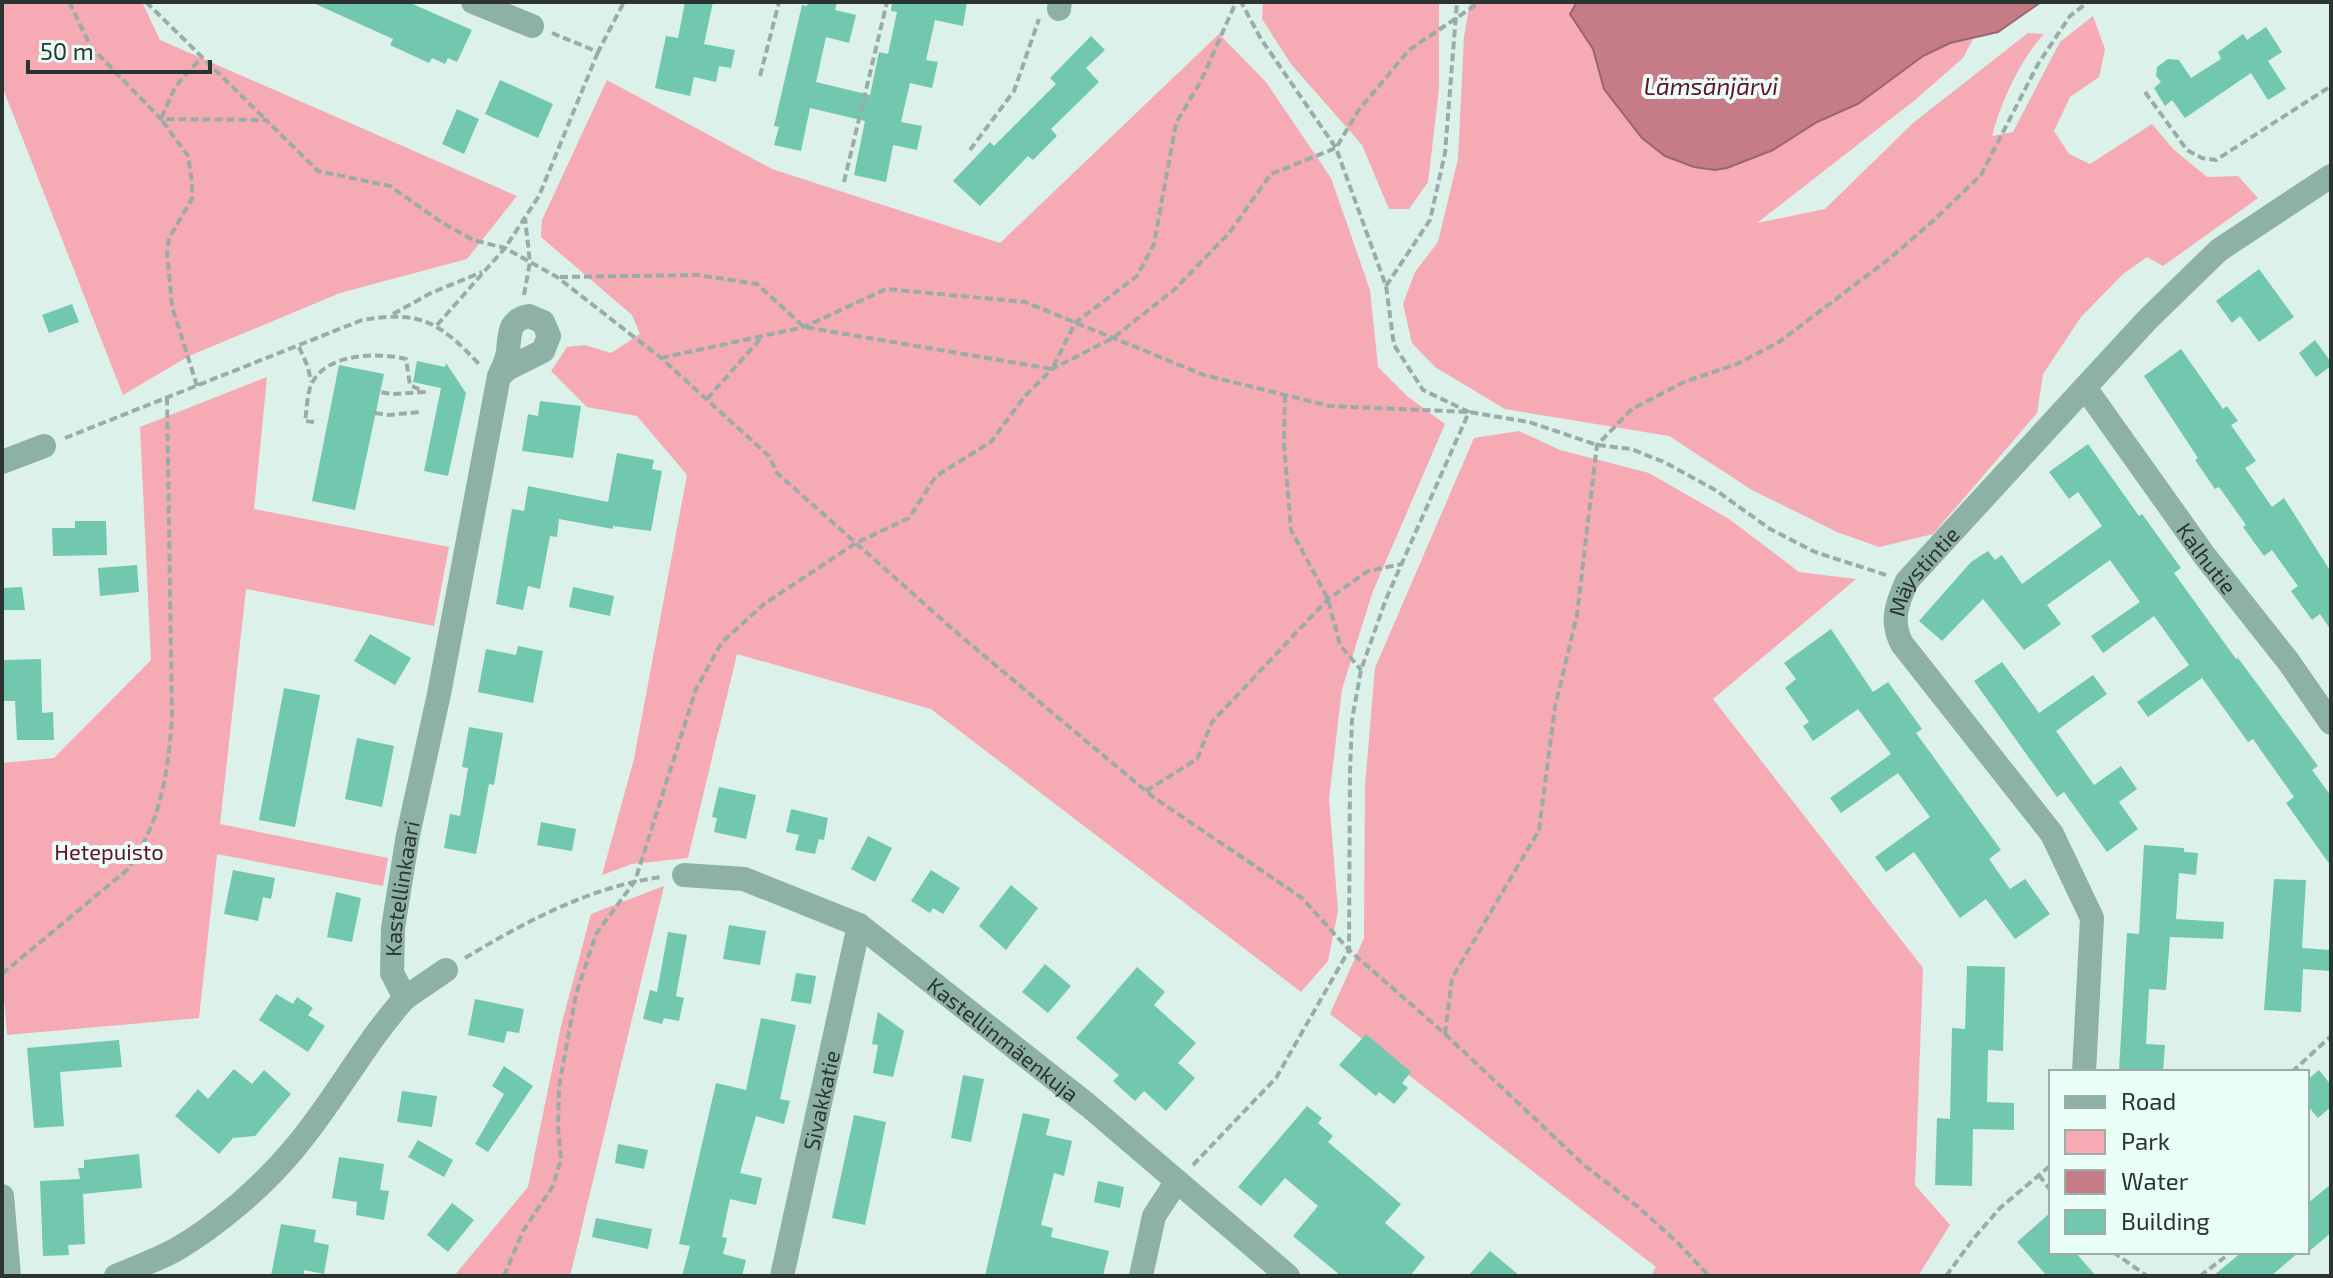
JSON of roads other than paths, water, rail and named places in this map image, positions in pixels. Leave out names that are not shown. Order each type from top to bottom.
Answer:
[{"type":"street","points":[[473,2],[532,26]]},
{"type":"street","name":"Mäystintie","points":[[2084,1070],[2092,918],[2052,834],[1902,644],[1894,620],[1898,600],[1907,581],[2147,320],[2219,250],[2331,176]]},
{"type":"street","name":"Kastellinkaari","points":[[405,998],[392,973],[393,928],[408,835],[439,694],[499,376],[505,363],[510,329],[521,317],[536,317],[543,322],[548,328],[548,344],[537,355],[499,376]]},
{"type":"street","name":"Kalhutie","points":[[2086,389],[2204,555],[2288,661],[2331,723]]},
{"type":"street","points":[[2,462],[44,446]]},
{"type":"street","name":"Kastellinmäenkuja","points":[[684,875],[744,879],[859,925],[1089,1106],[1288,1276]]},
{"type":"street","name":"Sivakkatie","points":[[782,1276],[859,925]]},
{"type":"street","points":[[116,1276],[177,1249],[228,1214],[292,1152],[382,1024],[405,998],[446,970]]},
{"type":"street","points":[[1141,1276],[1154,1216],[1177,1181]]},
{"type":"street","points":[[2,1196],[9,1276]]},
{"type":"water","name":"Lämsänjärvi","points":[[1577,2],[2041,2],[1998,32],[1950,43],[1923,56],[1858,104],[1817,122],[1773,150],[1715,170],[1694,167],[1665,156],[1642,138],[1604,89],[1593,49],[1570,14]]},
{"type":"park label","name":"Hetepuisto","points":[[109,851]]}]
